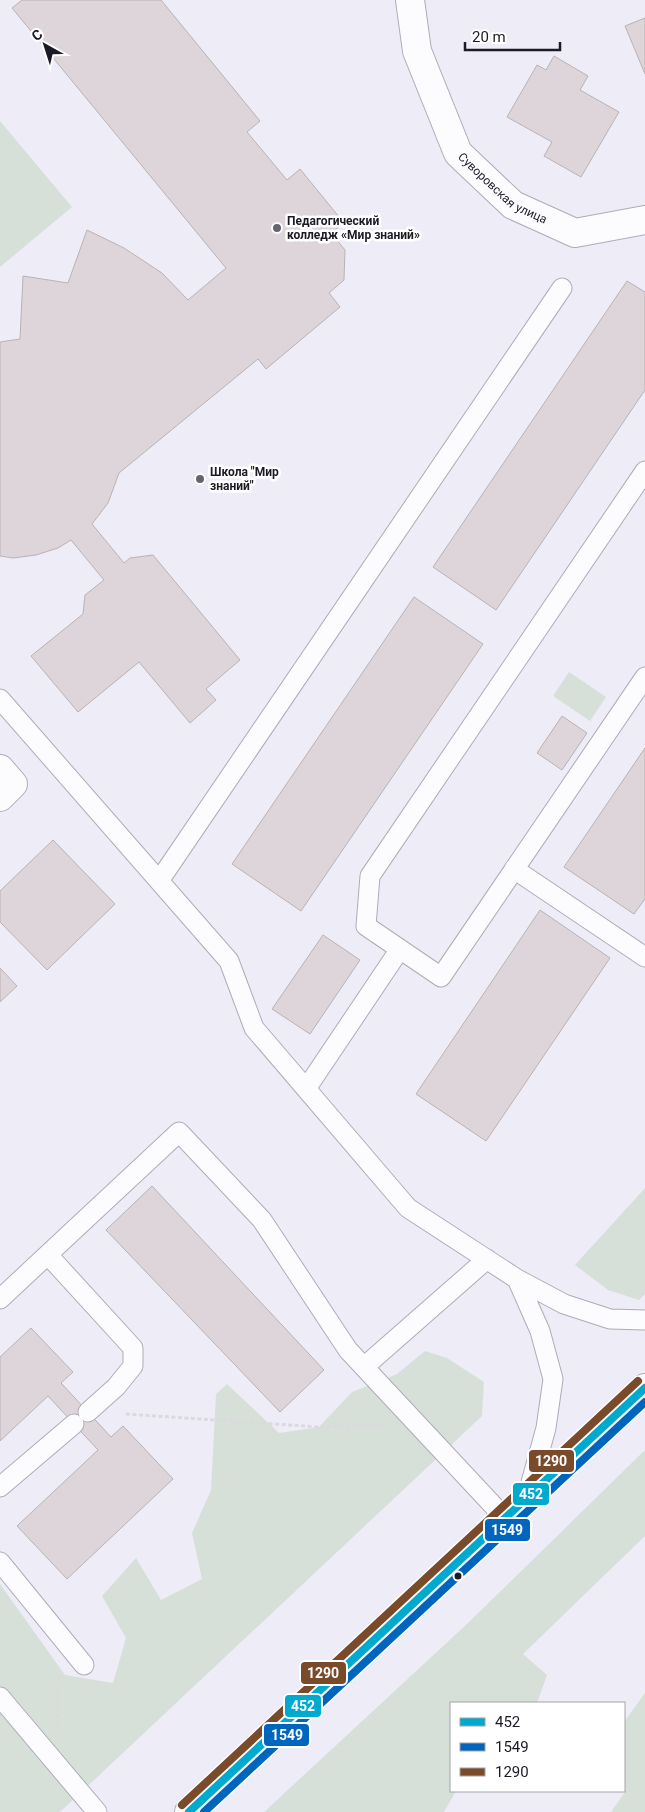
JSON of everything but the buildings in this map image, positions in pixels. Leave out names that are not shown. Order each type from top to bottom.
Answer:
[{"type":"main road","name":"Суворовская улица","points":[[410,0],[417,51],[458,154],[513,205],[576,233],[645,220]]},
{"type":"main road","points":[[189,1812],[504,1517],[645,1388]]},
{"type":"lane","points":[[159,881],[562,288]]},
{"type":"lane","points":[[645,471],[370,876],[366,926],[441,977],[645,676]]},
{"type":"lane","points":[[0,699],[229,962],[254,1028],[408,1208],[517,1279],[564,1304],[610,1319],[645,1320]]},
{"type":"lane","points":[[514,870],[645,957]]},
{"type":"lane","points":[[306,1089],[400,949]]},
{"type":"lane","points":[[0,1299],[179,1132],[262,1220],[348,1350],[504,1517]]},
{"type":"lane","points":[[0,1487],[116,1387],[133,1366],[133,1348],[48,1254]]},
{"type":"lane","points":[[364,1367],[487,1259]]},
{"type":"lane","points":[[517,1279],[540,1331],[553,1379],[546,1428],[527,1497]]},
{"type":"lane","points":[[0,1562],[84,1665]]},
{"type":"lane","points":[[0,1697],[97,1812]]},
{"type":"path","points":[[84,1415],[319,1427],[417,1423]]},
{"type":"path","points":[[56,1763],[60,1635]]},
{"type":"shaded area","points":[[0,121],[72,207],[0,267]]},
{"type":"shaded area","points":[[569,672],[606,697],[590,721],[553,696]]},
{"type":"shaded area","points":[[645,1188],[645,1294],[639,1300],[608,1290],[575,1265]]},
{"type":"shaded area","points":[[425,1351],[447,1358],[484,1382],[482,1416],[60,1812],[0,1812],[0,1584],[65,1675],[113,1683],[126,1638],[102,1596],[136,1558],[161,1600],[202,1579],[192,1533],[211,1490],[216,1394],[227,1384],[279,1433],[319,1427],[352,1392],[397,1374]]},
{"type":"shaded area","points":[[645,1450],[645,1536],[523,1654],[547,1675],[537,1702],[450,1702],[450,1792],[455,1792],[444,1812],[264,1812],[468,1623]]},
{"type":"shaded area","points":[[645,1693],[645,1812],[611,1812],[625,1792],[625,1721]]},
{"type":"transit line","name":"1290","points":[[182,1805],[638,1381]]},
{"type":"transit line","name":"452","points":[[189,1812],[645,1388]]},
{"type":"transit line","name":"1549","points":[[204,1812],[645,1402]]},
{"type":"place","name":"Педагогический колледж «Мир знаний»","points":[[277,228]]},
{"type":"place","name":"Школа \"Мир знаний\"","points":[[200,479]]}]
